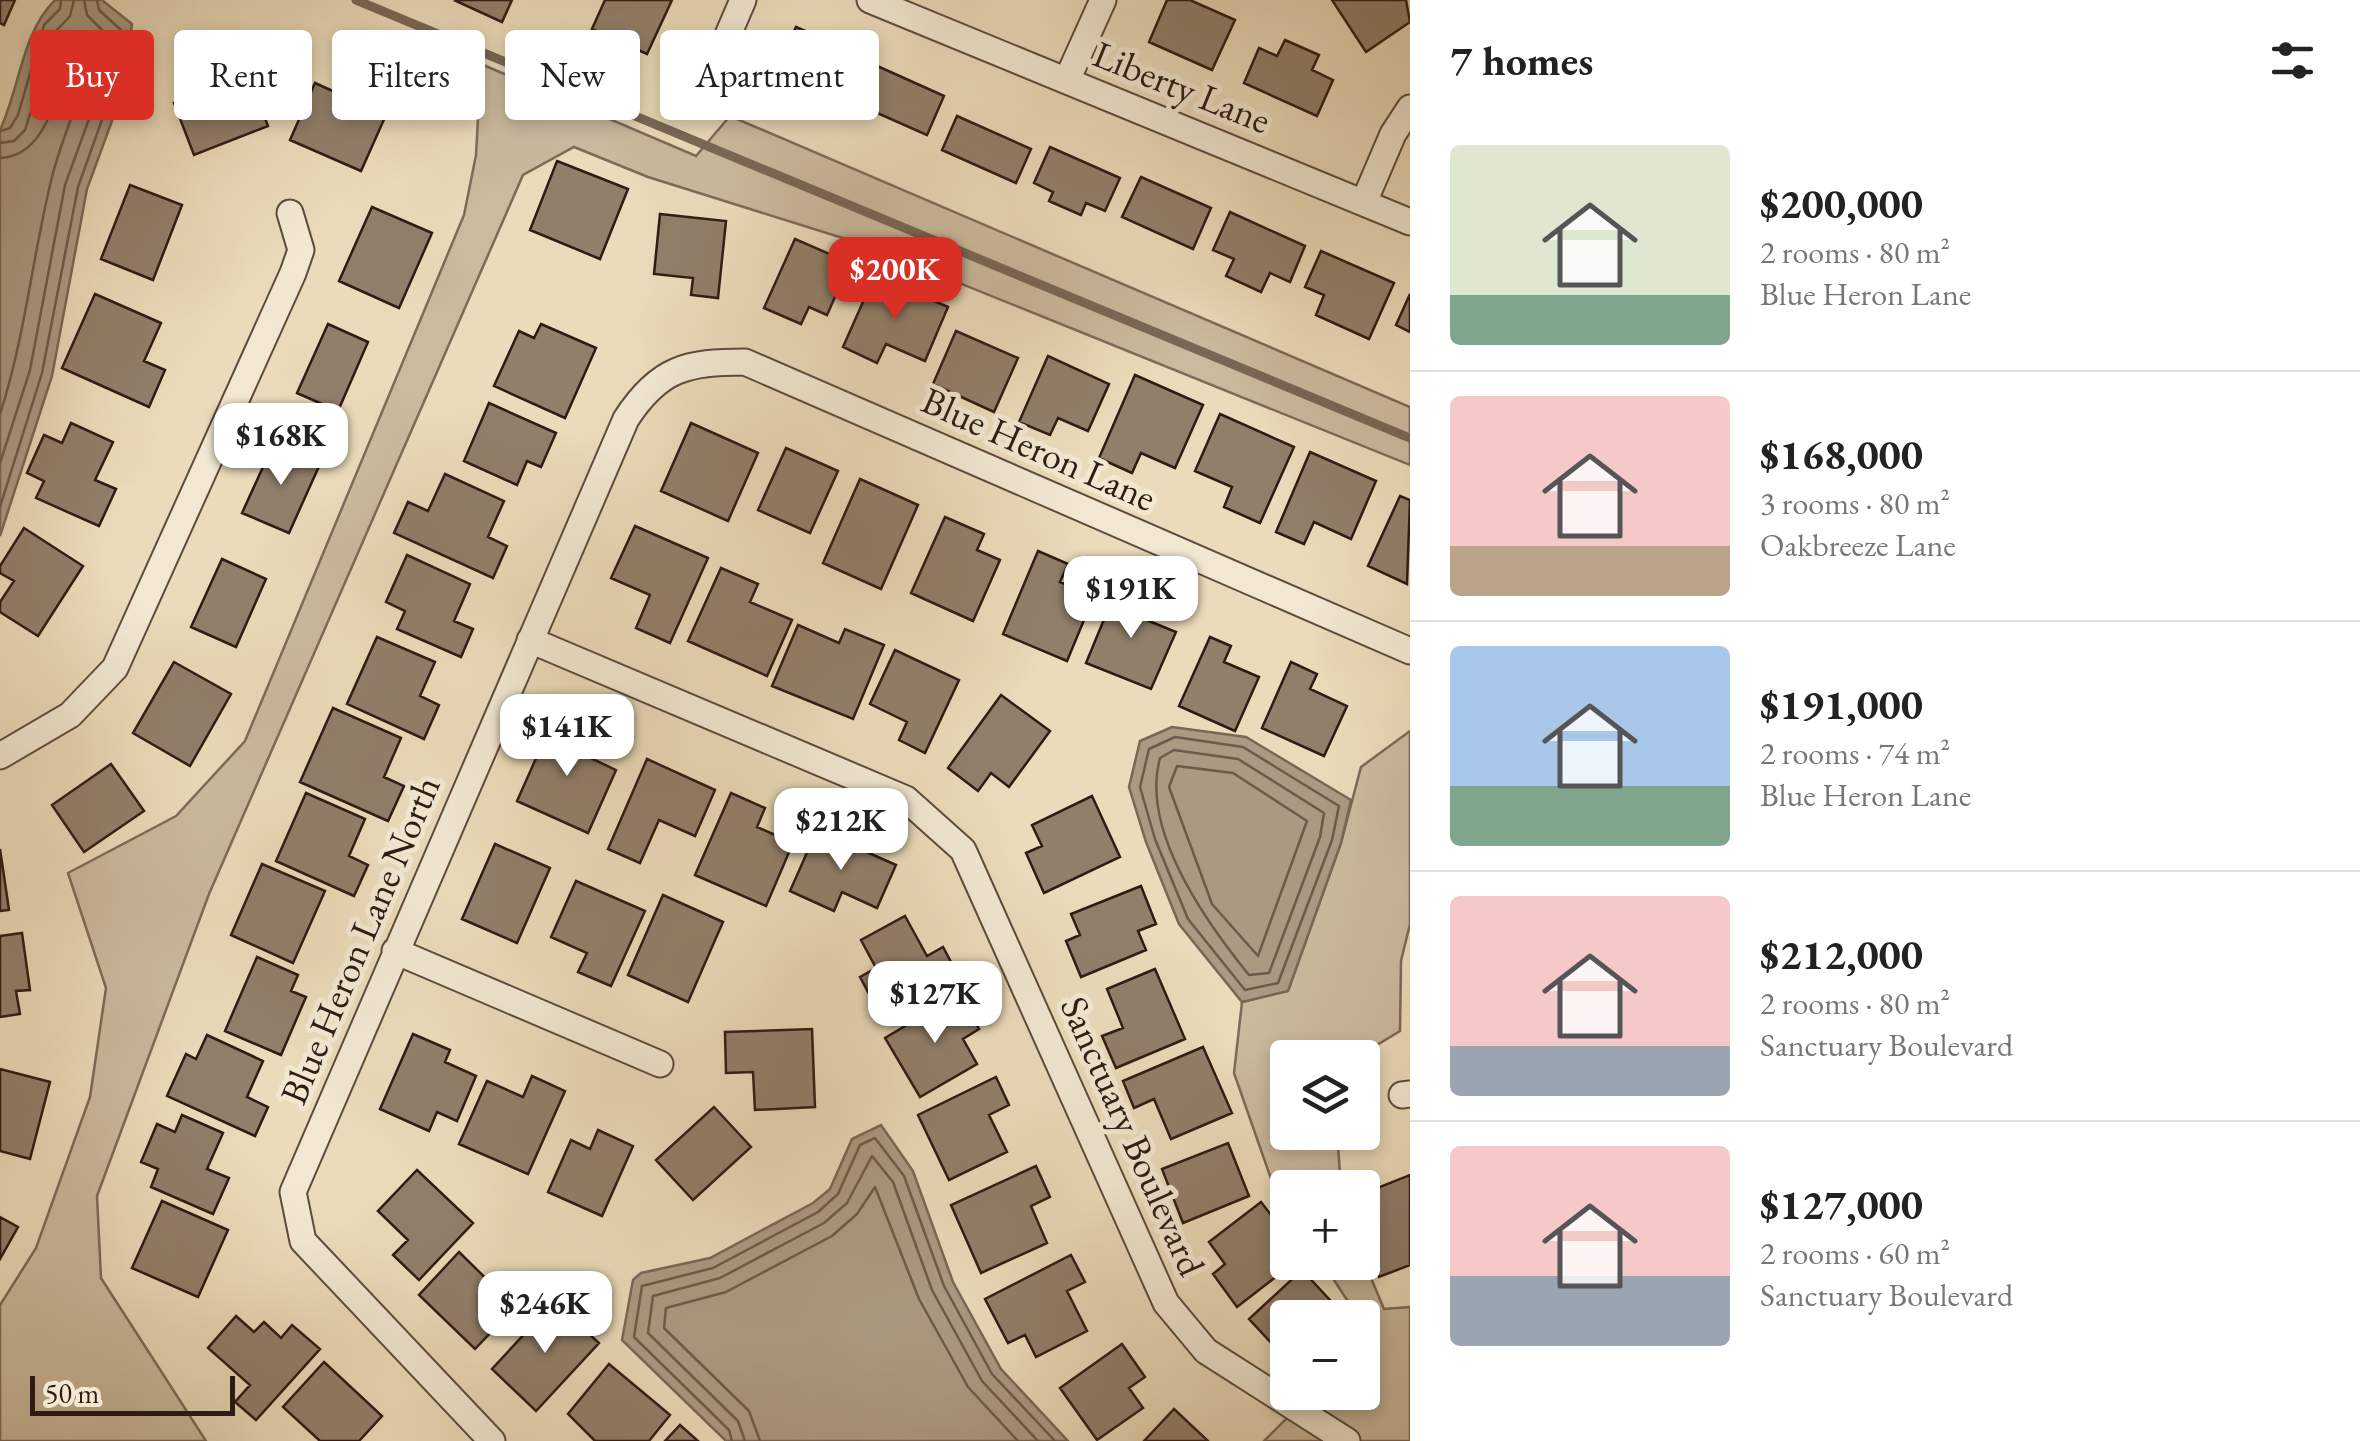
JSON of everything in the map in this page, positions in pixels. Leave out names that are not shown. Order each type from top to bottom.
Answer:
[{"type":"street","points":[[730,30],[743,0]]},
{"type":"street","name":"Liberty Lane","points":[[870,0],[1410,222]]},
{"type":"street","points":[[1067,80],[1103,0]]},
{"type":"street","points":[[1364,202],[1393,134],[1410,108]]},
{"type":"street","points":[[0,756],[70,715],[116,668],[293,274],[301,250],[290,213]]},
{"type":"street","name":"Blue Heron Lane","points":[[688,368],[745,362],[1410,652]]},
{"type":"street","name":"Blue Heron Lane North","points":[[492,1441],[302,1241],[294,1192],[626,419],[644,391],[670,372],[688,368]]},
{"type":"street","name":"Sanctuary Boulevard","points":[[530,640],[906,799],[939,825],[963,850],[994,912],[1129,1228],[1166,1303],[1206,1351],[1347,1441]]},
{"type":"street","points":[[394,952],[660,1064]]},
{"type":"shaded area","points":[[485,66],[505,74],[505,120],[612,120],[696,156],[727,120],[739,120],[1410,407],[1410,465],[865,245],[648,177],[574,147],[523,175],[209,894],[97,1196],[101,1278],[206,1441],[0,1441],[0,1305],[36,1248],[90,1097],[106,988],[68,873],[176,816],[245,741],[464,215],[476,155],[478,120],[485,120]]},
{"type":"shaded area","points":[[1410,731],[1410,924],[1401,961],[1400,1031],[1380,1043],[1380,1040],[1270,1040],[1270,1150],[1338,1150],[1340,1170],[1270,1170],[1270,1176],[1234,1073],[1242,1002],[1288,991],[1341,843],[1361,767]]},
{"type":"shaded area","points":[[1334,1280],[1372,1280],[1384,1309],[1410,1307],[1410,1441],[1264,1441],[1295,1410],[1380,1410],[1380,1300],[1347,1300]]},
{"type":"water","points":[[55,0],[102,0],[132,24],[131,30],[34,30]]},
{"type":"water","points":[[30,39],[30,120],[112,120],[87,189],[52,376],[0,536],[0,130]]},
{"type":"water","points":[[1172,727],[1246,737],[1351,800],[1341,843],[1288,991],[1242,1002],[1179,924],[1129,787],[1140,741]]},
{"type":"water","points":[[881,1125],[913,1171],[953,1282],[1001,1369],[1068,1441],[726,1441],[622,1340],[633,1280],[641,1273],[710,1258],[813,1203],[830,1189],[852,1139]]},
{"type":"building","points":[[0,0],[15,0],[4,25],[0,23]]},
{"type":"building","points":[[454,0],[512,0],[502,22]]},
{"type":"building","points":[[605,0],[672,0],[647,54],[640,51],[640,30],[592,29]]},
{"type":"building","points":[[1167,0],[1190,0],[1235,20],[1212,70],[1149,42]]},
{"type":"building","points":[[1332,0],[1406,0],[1410,22],[1366,52]]},
{"type":"building","points":[[1285,40],[1319,55],[1312,70],[1333,80],[1317,116],[1244,83],[1259,48],[1277,56]]},
{"type":"building","points":[[879,67],[944,96],[927,135],[879,114]]},
{"type":"building","points":[[315,83],[332,91],[332,120],[384,120],[361,171],[290,140],[299,120],[312,120]]},
{"type":"building","points":[[957,116],[1031,149],[1016,183],[942,150]]},
{"type":"building","points":[[181,120],[266,120],[268,126],[194,155]]},
{"type":"building","points":[[1050,147],[1120,178],[1105,211],[1086,203],[1081,215],[1049,201],[1053,192],[1034,183]]},
{"type":"building","points":[[557,161],[628,189],[600,259],[530,230]]},
{"type":"building","points":[[1141,177],[1211,208],[1193,249],[1122,217]]},
{"type":"building","points":[[130,185],[182,205],[153,280],[101,259]]},
{"type":"building","points":[[372,207],[432,233],[399,308],[339,281]]},
{"type":"building","points":[[1230,212],[1305,246],[1290,282],[1270,273],[1261,292],[1226,276],[1234,259],[1213,250]]},
{"type":"building","points":[[660,214],[726,221],[718,298],[691,295],[693,278],[654,274]]},
{"type":"building","points":[[795,239],[850,263],[827,315],[809,307],[801,324],[764,308]]},
{"type":"building","points":[[1321,251],[1394,283],[1369,339],[1316,315],[1324,295],[1305,287]]},
{"type":"building","points":[[875,275],[948,307],[925,361],[886,344],[877,363],[843,347]]},
{"type":"building","points":[[95,294],[161,323],[144,361],[165,370],[149,407],[62,368]]},
{"type":"building","points":[[1410,294],[1410,332],[1396,325]]},
{"type":"building","points":[[328,324],[368,342],[338,411],[297,393]]},
{"type":"building","points":[[541,324],[596,348],[565,418],[494,386],[519,331],[534,338]]},
{"type":"building","points":[[956,331],[1018,358],[994,412],[933,384]]},
{"type":"building","points":[[1048,356],[1109,384],[1088,431],[1058,418],[1050,435],[1019,422]]},
{"type":"building","points":[[1135,375],[1203,405],[1175,468],[1141,453],[1132,473],[1099,458]]},
{"type":"building","points":[[489,403],[556,433],[541,467],[527,461],[517,485],[464,461]]},
{"type":"building","points":[[1220,414],[1294,447],[1260,523],[1224,507],[1232,487],[1195,471]]},
{"type":"building","points":[[71,423],[113,442],[95,480],[116,489],[99,526],[36,498],[44,481],[27,473],[44,435],[62,443]]},
{"type":"building","points":[[691,423],[758,453],[728,521],[661,491]]},
{"type":"building","points":[[274,443],[320,464],[289,533],[242,513]]},
{"type":"building","points":[[786,448],[838,471],[810,533],[758,510]]},
{"type":"building","points":[[1310,452],[1376,481],[1351,539],[1314,522],[1304,544],[1276,532]]},
{"type":"building","points":[[445,474],[504,501],[488,537],[507,546],[493,578],[394,533],[408,502],[428,511]]},
{"type":"building","points":[[860,479],[918,505],[881,589],[823,563]]},
{"type":"building","points":[[1400,496],[1410,500],[1407,584],[1368,566]]},
{"type":"building","points":[[945,517],[984,534],[977,550],[1000,560],[973,621],[911,593]]},
{"type":"building","points":[[635,526],[708,558],[670,643],[636,628],[650,595],[611,578]]},
{"type":"building","points":[[24,528],[83,566],[38,636],[0,612],[0,602],[14,581],[0,573],[0,566]]},
{"type":"building","points":[[1038,551],[1068,564],[1060,582],[1094,596],[1067,661],[1003,634]]},
{"type":"building","points":[[407,555],[470,584],[454,621],[473,629],[461,657],[397,629],[405,611],[386,602]]},
{"type":"building","points":[[222,559],[266,579],[236,647],[191,627]]},
{"type":"building","points":[[721,568],[758,584],[750,602],[792,620],[767,676],[688,641]]},
{"type":"building","points":[[1117,588],[1155,604],[1149,621],[1176,632],[1151,689],[1086,663]]},
{"type":"building","points":[[798,625],[839,643],[845,629],[884,645],[853,719],[772,686]]},
{"type":"building","points":[[377,637],[435,662],[420,696],[439,705],[424,739],[347,704]]},
{"type":"building","points":[[1210,637],[1231,646],[1224,662],[1259,677],[1235,731],[1179,706]]},
{"type":"building","points":[[895,650],[959,680],[925,753],[899,740],[907,722],[870,704]]},
{"type":"building","points":[[174,662],[231,694],[190,766],[133,733]]},
{"type":"building","points":[[1291,662],[1317,674],[1310,689],[1347,706],[1324,756],[1262,728]]},
{"type":"building","points":[[1001,695],[1050,731],[1009,787],[991,773],[978,791],[948,768]]},
{"type":"building","points":[[333,708],[401,738],[384,777],[404,786],[388,821],[300,782]]},
{"type":"building","points":[[554,718],[589,733],[580,753],[616,770],[588,833],[517,801]]},
{"type":"building","points":[[647,759],[715,790],[695,836],[659,820],[640,863],[608,849]]},
{"type":"building","points":[[111,764],[144,811],[84,852],[52,805]]},
{"type":"building","points":[[306,793],[365,819],[349,856],[368,865],[354,896],[276,861]]},
{"type":"building","points":[[731,793],[765,808],[757,827],[793,843],[766,906],[695,875]]},
{"type":"building","points":[[1092,796],[1120,857],[1044,893],[1026,853],[1042,846],[1032,825]]},
{"type":"building","points":[[817,830],[896,865],[877,908],[842,892],[834,911],[790,891]]},
{"type":"building","points":[[495,844],[550,868],[517,943],[462,919]]},
{"type":"building","points":[[0,849],[9,910],[0,911]]},
{"type":"building","points":[[262,864],[325,891],[293,963],[231,935]]},
{"type":"building","points":[[576,881],[645,911],[611,986],[578,972],[587,953],[551,937]]},
{"type":"building","points":[[1141,886],[1156,924],[1138,931],[1146,950],[1081,977],[1066,941],[1080,935],[1071,914]]},
{"type":"building","points":[[663,895],[723,922],[688,1002],[628,975]]},
{"type":"building","points":[[905,916],[927,956],[943,947],[960,979],[901,1012],[890,992],[873,1001],[860,977],[876,968],[861,940]]},
{"type":"building","points":[[22,933],[30,990],[16,991],[20,1014],[0,1017],[0,936]]},
{"type":"building","points":[[257,957],[298,975],[291,991],[306,997],[281,1055],[225,1031]]},
{"type":"building","points":[[1155,969],[1185,1039],[1116,1068],[1102,1036],[1123,1028],[1107,989]]},
{"type":"building","points":[[959,994],[979,1029],[963,1039],[977,1064],[920,1097],[885,1038]]},
{"type":"building","points":[[812,1029],[815,1107],[755,1110],[753,1072],[726,1073],[725,1032]]},
{"type":"building","points":[[413,1034],[450,1050],[445,1062],[476,1076],[457,1121],[437,1112],[429,1131],[380,1109]]},
{"type":"building","points":[[207,1035],[263,1061],[247,1097],[268,1107],[255,1136],[167,1096],[186,1054],[196,1059]]},
{"type":"building","points":[[1203,1047],[1232,1113],[1171,1139],[1154,1099],[1134,1108],[1123,1081]]},
{"type":"building","points":[[0,1069],[50,1082],[30,1159],[0,1151]]},
{"type":"building","points":[[532,1076],[565,1091],[528,1174],[459,1144],[487,1081],[523,1097]]},
{"type":"building","points":[[996,1077],[1009,1105],[989,1115],[1007,1152],[949,1180],[918,1115]]},
{"type":"building","points":[[714,1107],[751,1147],[693,1200],[656,1160]]},
{"type":"building","points":[[182,1115],[223,1133],[207,1169],[229,1178],[213,1214],[151,1187],[158,1169],[141,1162],[157,1124],[175,1132]]},
{"type":"building","points":[[598,1130],[633,1146],[602,1216],[548,1192],[571,1140],[590,1149]]},
{"type":"building","points":[[1228,1143],[1249,1196],[1183,1223],[1162,1169]]},
{"type":"building","points":[[1036,1166],[1050,1197],[1031,1206],[1047,1243],[981,1273],[951,1205]]},
{"type":"building","points":[[417,1170],[473,1223],[419,1280],[393,1255],[408,1240],[378,1211]]},
{"type":"building","points":[[1410,1175],[1410,1265],[1380,1277],[1380,1187]]},
{"type":"building","points":[[162,1201],[228,1230],[198,1297],[132,1268]]},
{"type":"building","points":[[1261,1202],[1270,1214],[1272,1280],[1237,1307],[1213,1274],[1225,1264],[1209,1242]]},
{"type":"building","points":[[0,1217],[18,1227],[0,1259]]},
{"type":"building","points":[[459,1252],[515,1307],[475,1349],[419,1295]]},
{"type":"building","points":[[1071,1255],[1085,1282],[1067,1291],[1087,1331],[1036,1357],[1025,1335],[1008,1343],[985,1299]]},
{"type":"building","points":[[1291,1280],[1311,1280],[1330,1300],[1270,1300],[1270,1342],[1249,1319]]},
{"type":"building","points":[[554,1302],[599,1343],[536,1411],[492,1369]]},
{"type":"building","points":[[236,1316],[254,1332],[264,1322],[281,1338],[292,1325],[320,1349],[256,1420],[235,1402],[250,1385],[208,1348]]},
{"type":"building","points":[[1122,1344],[1145,1377],[1129,1388],[1143,1408],[1097,1440],[1060,1388]]},
{"type":"building","points":[[324,1362],[382,1416],[359,1441],[320,1441],[283,1407]]},
{"type":"building","points":[[609,1364],[670,1415],[649,1441],[595,1441],[568,1414]]},
{"type":"building","points":[[1174,1409],[1208,1441],[1144,1441]]},
{"type":"building","points":[[680,1425],[698,1441],[665,1441]]},
{"type":"waterway","points":[[356,0],[1410,438]]}]
